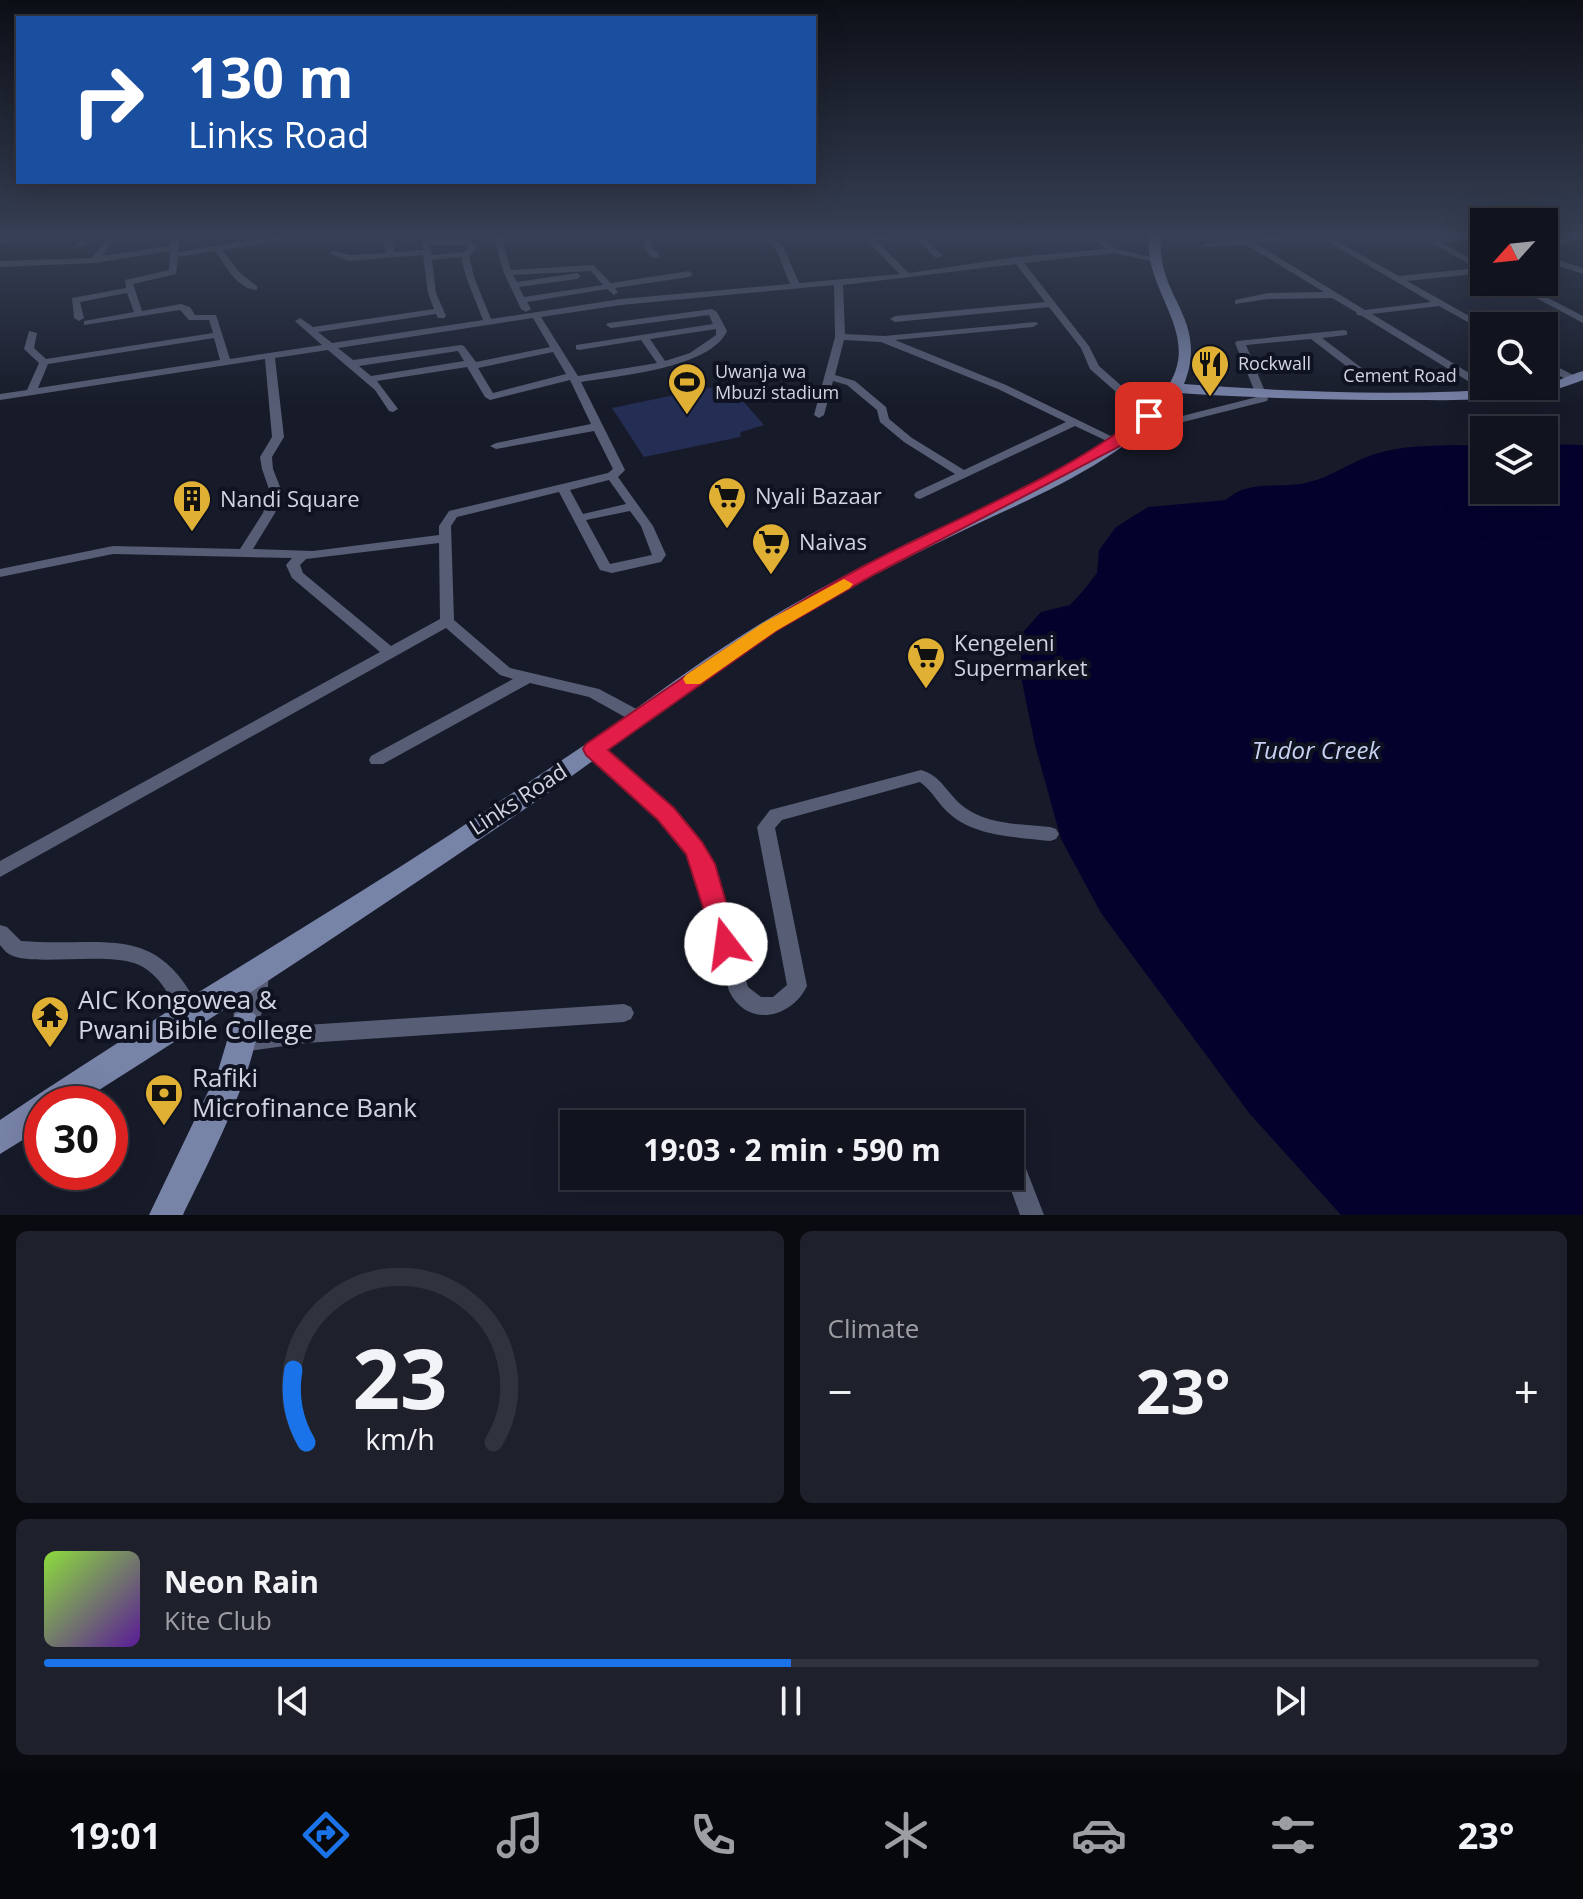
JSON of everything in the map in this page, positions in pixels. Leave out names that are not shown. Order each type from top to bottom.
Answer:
[{"type":"main road","points":[[1168,293],[1186,331],[1187,359],[1180,378]]},
{"type":"main road","name":"Cement Road","points":[[1558,384],[1578,377]]},
{"type":"main road","name":"Cement Road","points":[[1180,378],[1216,389],[1263,395],[1470,395]]},
{"type":"main road","name":"Links Road","points":[[79,1086],[257,976],[770,627],[1131,431],[1180,378]]},
{"type":"main road","points":[[166,1215],[233,1072],[243,1033]]},
{"type":"main road","points":[[0,1139],[24,1122]]},
{"type":"street","points":[[115,293],[75,300],[83,321],[184,307],[192,318],[213,317],[226,362]]},
{"type":"street","points":[[131,293],[139,314]]},
{"type":"street","points":[[432,293],[445,328]]},
{"type":"street","points":[[476,293],[488,322]]},
{"type":"street","points":[[518,293],[557,348],[619,470],[612,476],[461,509],[448,519],[445,538],[447,621],[505,672],[594,693],[638,717]]},
{"type":"street","points":[[521,300],[571,293]]},
{"type":"street","points":[[614,293],[621,302]]},
{"type":"street","points":[[0,397],[621,302],[716,293]]},
{"type":"street","points":[[819,415],[840,337],[838,293]]},
{"type":"street","points":[[1041,293],[1086,348],[1094,367],[1120,390],[1120,404],[1131,431]]},
{"type":"street","points":[[1328,293],[1470,378]]},
{"type":"street","points":[[1422,293],[1470,320]]},
{"type":"street","points":[[1238,302],[1268,296],[1332,295]]},
{"type":"street","points":[[1537,296],[1583,320]]},
{"type":"street","points":[[1360,313],[1441,303]]},
{"type":"street","points":[[895,319],[1049,304]]},
{"type":"street","points":[[349,364],[458,348],[464,350],[490,397],[573,378],[663,365],[687,358],[722,333],[708,310],[611,325]]},
{"type":"street","points":[[310,330],[439,311]]},
{"type":"street","points":[[300,321],[370,379],[393,409]]},
{"type":"street","points":[[840,337],[883,339],[1033,324]]},
{"type":"street","points":[[579,347],[718,326]]},
{"type":"street","points":[[32,333],[29,349],[44,362],[216,335]]},
{"type":"street","points":[[883,339],[1002,387],[1074,422],[1131,431],[1252,403],[1263,395],[1239,344],[1344,333]]},
{"type":"street","points":[[1313,336],[1371,380]]},
{"type":"street","points":[[644,337],[663,365]]},
{"type":"street","points":[[370,379],[557,348]]},
{"type":"street","points":[[244,553],[269,513],[276,492],[264,464],[268,448],[278,437],[270,354]]},
{"type":"street","points":[[31,393],[44,362]]},
{"type":"street","points":[[1558,369],[1578,377]]},
{"type":"street","points":[[829,376],[851,383],[882,409],[884,420],[908,440],[963,474]]},
{"type":"street","points":[[920,495],[1074,422]]},
{"type":"street","points":[[496,446],[595,427]]},
{"type":"street","points":[[562,487],[608,569],[659,555],[634,506],[612,476]]},
{"type":"street","points":[[580,518],[634,506]]},
{"type":"street","points":[[0,573],[113,550],[302,555],[445,538]]},
{"type":"street","points":[[302,555],[293,565],[297,575],[389,652]]},
{"type":"street","points":[[0,870],[447,621]]},
{"type":"street","points":[[377,760],[525,679]]},
{"type":"street","points":[[594,749],[666,814],[694,848],[703,864],[739,991],[747,1001],[758,1006],[771,1008],[786,1003],[797,986],[766,827],[776,815],[921,776],[931,781],[957,811],[969,819],[1050,834]]},
{"type":"street","points":[[0,933],[16,949],[118,951],[137,957],[169,975],[193,1016]]},
{"type":"street","points":[[243,1033],[257,976]]},
{"type":"street","points":[[224,997],[243,1033]]},
{"type":"street","points":[[243,1033],[306,1034],[624,1013]]},
{"type":"street","points":[[1023,1190],[1032,1215]]},
{"type":"shaded area","name":"Uwanja wa Mbuzi stadium","points":[[728,384],[764,425],[741,432],[740,437],[644,457],[612,408]]},
{"type":"water","name":"Tudor Creek","points":[[1558,444],[1583,445],[1583,1215],[1341,1215],[1249,1113],[1101,913],[1061,839],[1035,745],[1020,672],[1023,632],[1041,612],[1070,605],[1097,573],[1099,550],[1116,527],[1148,507],[1226,500],[1245,489],[1309,482],[1385,451],[1470,445],[1470,504],[1558,504]]},
{"type":"slow traffic","points":[[693,679],[770,627],[844,584]]},
{"type":"place","name":"Rockwall","points":[[1210,398]]},
{"type":"place","name":"Uwanja wa Mbuzi stadium","points":[[687,416]]},
{"type":"place","name":"Nyali Bazaar","points":[[727,530]]},
{"type":"place","name":"Nandi Square","points":[[192,533]]},
{"type":"place","name":"Naivas","points":[[771,576]]},
{"type":"place","name":"Kengeleni Supermarket","points":[[926,690]]},
{"type":"place","name":"AIC Kongowea & Pwani Bible College","points":[[50,1049]]},
{"type":"place","name":"Rafiki Microfinance Bank","points":[[164,1127]]},
{"type":"route","points":[[726,944],[703,864],[694,848],[666,814],[594,749],[770,627],[869,570],[1082,462],[1117,442],[1149,416]]}]
